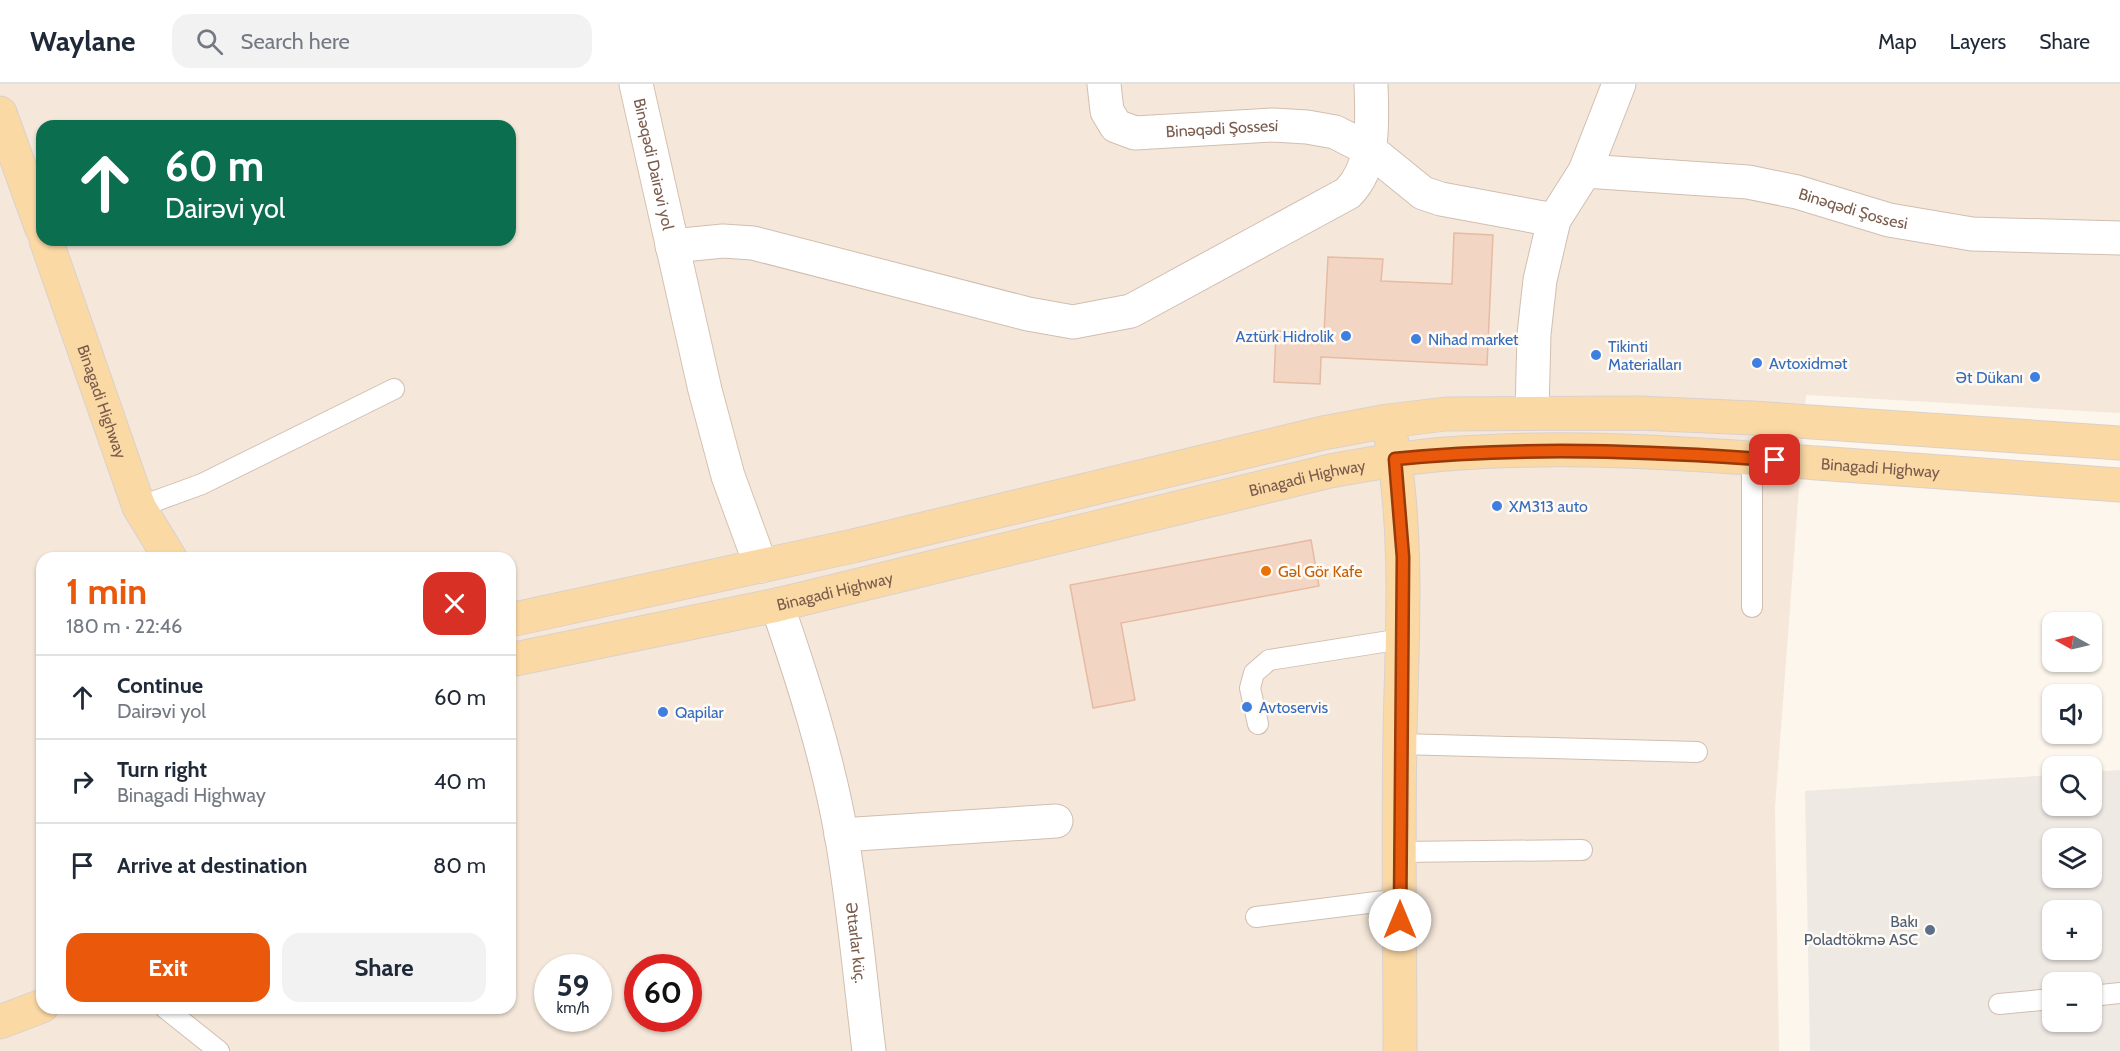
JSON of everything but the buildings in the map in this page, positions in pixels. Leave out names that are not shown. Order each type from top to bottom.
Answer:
[{"type":"main road","points":[[0,113],[36,212]]},
{"type":"main road","name":"Binagadi Highway","points":[[48,246],[139,507],[166,552]]},
{"type":"main road","points":[[516,619],[853,546],[1323,433],[1388,421],[1446,414],[1638,413],[1753,418],[2120,443]]},
{"type":"main road","points":[[1388,421],[1395,459],[1403,557],[1400,744],[1400,1051]]},
{"type":"main road","name":"Binagadi Highway","points":[[516,659],[777,605],[1330,471],[1395,459],[1448,454],[1533,451],[1636,452],[1752,458],[2120,485]]},
{"type":"main road","points":[[139,507],[157,552]]},
{"type":"main road","points":[[760,566],[777,605]]},
{"type":"main road","points":[[0,1022],[36,1008]]},
{"type":"street","name":"Binəqədi Dairəvi yol","points":[[636,84],[705,390],[728,476],[760,566]]},
{"type":"street","name":"Binəqədi Şossesi","points":[[1104,84],[1107,111],[1116,126],[1135,133],[1273,125],[1307,127],[1335,132],[1370,150],[1423,193],[1441,199],[1554,220]]},
{"type":"street","points":[[672,246],[723,241],[753,243],[1028,314],[1073,322],[1131,311],[1348,193],[1359,182],[1370,150],[1371,84]]},
{"type":"street","points":[[1532,412],[1534,334],[1540,280],[1554,220],[1585,171],[1619,84]]},
{"type":"street","name":"Binəqədi Şossesi","points":[[1585,171],[1748,182],[1797,192],[1889,220],[1972,234],[2120,238]]},
{"type":"street","name":"Əttarlar küç.","points":[[777,605],[800,670],[820,739],[841,835],[869,1051]]},
{"type":"street","points":[[841,835],[1056,821]]},
{"type":"lane","points":[[139,507],[202,484],[394,388]]},
{"type":"lane","points":[[1752,458],[1752,607]]},
{"type":"lane","points":[[1258,724],[1250,688],[1254,673],[1269,660],[1402,639]]},
{"type":"lane","points":[[1400,744],[1697,752]]},
{"type":"lane","points":[[1400,852],[1582,850]]},
{"type":"lane","points":[[1256,916],[1400,899]]},
{"type":"lane","points":[[2102,995],[2120,993]]},
{"type":"lane","points":[[1999,1004],[2042,1000]]},
{"type":"lane","points":[[173,1014],[219,1051]]},
{"type":"shaded area","points":[[0,84],[2120,84],[2120,413],[1806,395],[1775,808],[1779,1051],[0,1051]]},
{"type":"shaded area","name":"Bakı Poladtökmə ASC","points":[[2120,770],[2120,1051],[1810,1051],[1805,791],[2042,776],[2042,816],[2102,816],[2102,771]]},
{"type":"place","name":"Aztürk Hidrolik","points":[[1346,336]]},
{"type":"place","name":"Nihad market","points":[[1416,339]]},
{"type":"place","name":"Tikinti Materialları","points":[[1596,355]]},
{"type":"place","name":"Avtoxidmət","points":[[1757,363]]},
{"type":"place","name":"Ət Dükanı","points":[[2035,377]]},
{"type":"place","name":"XM313 auto","points":[[1497,506]]},
{"type":"place","name":"Gəl Gör Kafe","points":[[1266,571]]},
{"type":"place","name":"Avtoservis","points":[[1247,707]]},
{"type":"place","name":"Qapilar","points":[[663,712]]},
{"type":"place","name":"Bakı Poladtökmə ASC","points":[[1930,930]]},
{"type":"route","points":[[1400,920],[1403,557],[1395,459],[1448,454],[1533,451],[1636,452],[1775,460]]}]
